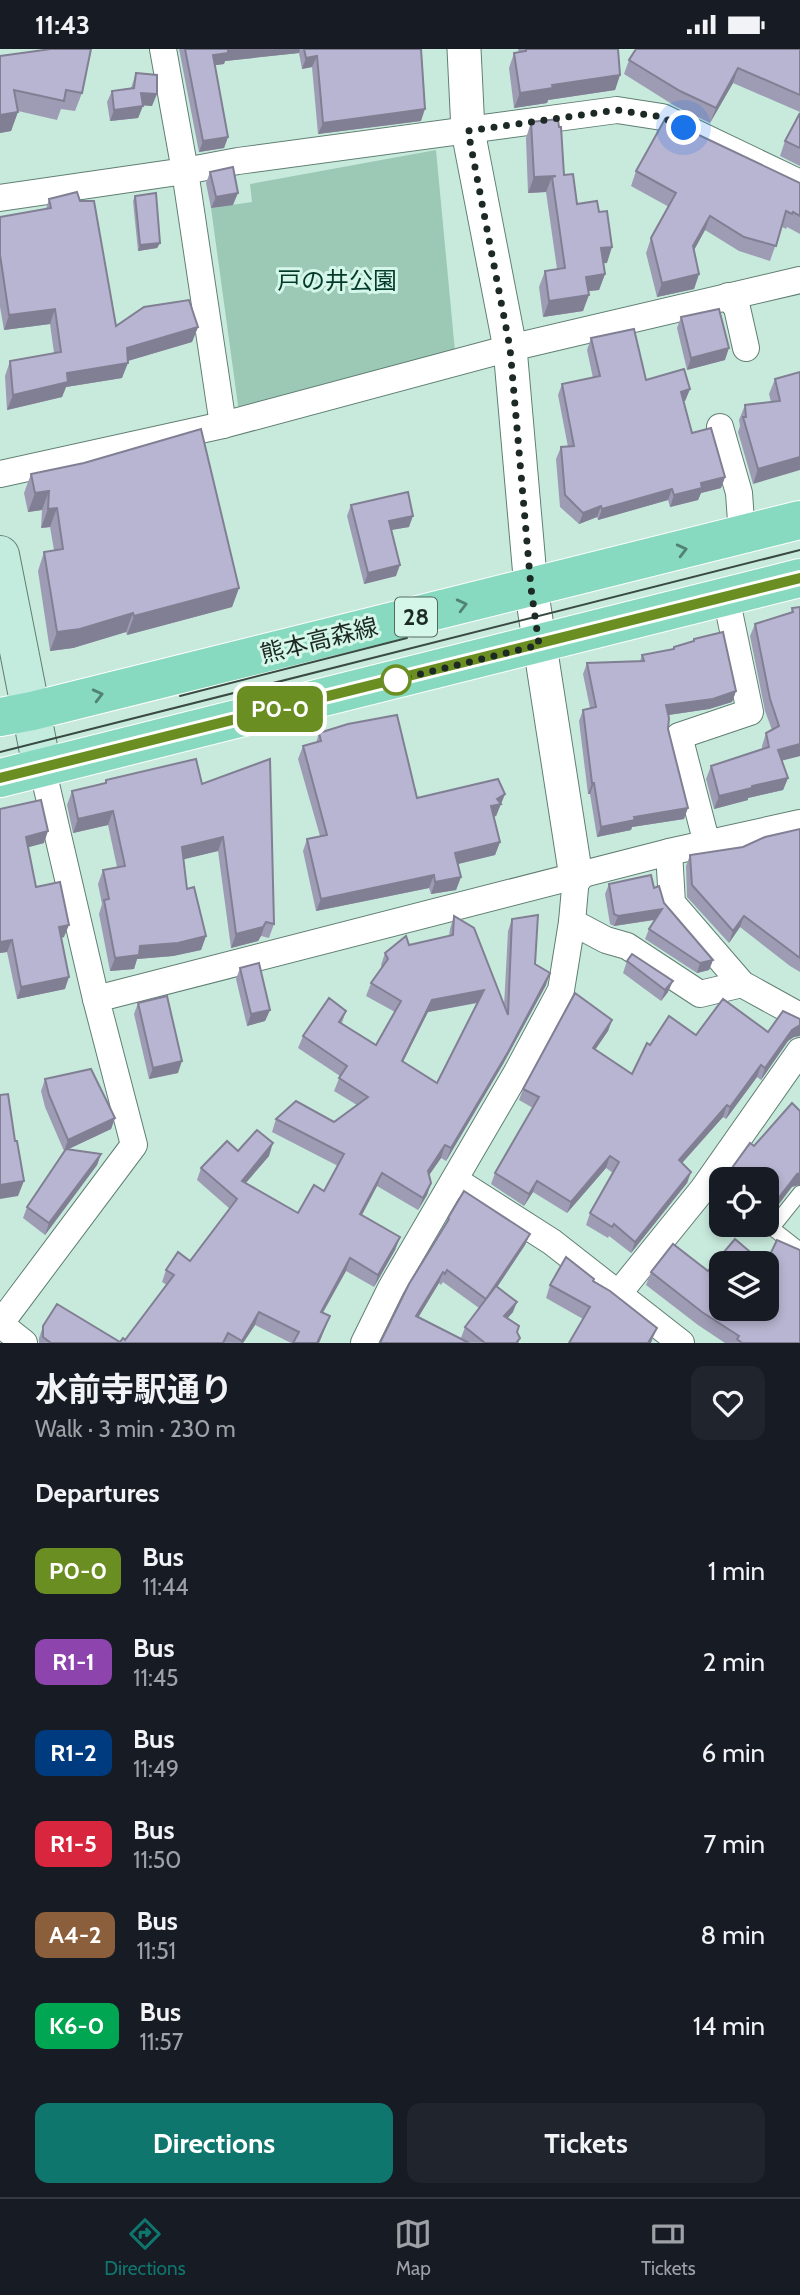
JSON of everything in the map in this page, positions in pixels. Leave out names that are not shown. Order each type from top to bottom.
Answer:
[{"type":"main road","name":"熊本高森線","points":[[16,714],[800,520]]},
{"type":"main road","points":[[0,555],[16,714],[42,767]]},
{"type":"main road","name":"28","points":[[0,778],[800,578]]},
{"type":"street","points":[[163,49],[185,171],[223,425]]},
{"type":"street","points":[[364,1343],[391,1288],[455,1180],[561,989],[576,877],[531,588],[510,348],[468,131],[464,49]]},
{"type":"street","points":[[0,198],[238,161],[617,110],[662,117],[800,183]]},
{"type":"street","points":[[0,474],[223,425],[510,348],[800,280]]},
{"type":"street","points":[[727,296],[737,308],[746,348]]},
{"type":"street","points":[[720,427],[739,493],[742,535]]},
{"type":"street","points":[[707,843],[679,736],[750,712],[726,597]]},
{"type":"street","points":[[24,1343],[0,1324],[134,1145],[96,999],[42,767]]},
{"type":"street","points":[[96,999],[669,852],[800,823]]},
{"type":"street","points":[[669,852],[672,903],[742,984],[800,1016]]},
{"type":"street","points":[[572,922],[608,948],[627,946],[701,995],[742,984]]},
{"type":"street","points":[[618,1294],[703,1189],[800,1051]]},
{"type":"street","points":[[455,1180],[552,1242],[681,1343]]},
{"type":"lane","points":[[800,1193],[772,1229],[800,1250]]},
{"type":"green space","name":"戸の井公園","points":[[436,150],[456,362],[240,420],[211,208],[252,202],[250,184]]},
{"type":"building","points":[[51,49],[91,49],[82,93],[66,90],[64,101],[14,90],[18,112],[0,115],[0,56]]},
{"type":"building","points":[[185,49],[241,49],[213,55],[228,137],[203,141]]},
{"type":"building","points":[[304,49],[421,49],[425,109],[323,123],[317,56],[306,58]]},
{"type":"building","points":[[526,49],[618,49],[620,75],[552,85],[553,88],[520,93],[514,53]]},
{"type":"building","points":[[636,49],[800,49],[800,95],[738,68],[716,108],[680,91],[629,60]]},
{"type":"building","points":[[136,73],[157,75],[157,94],[141,93],[143,106],[114,110],[112,91],[134,88]]},
{"type":"building","points":[[800,113],[800,148],[785,141]]},
{"type":"building","points":[[558,119],[561,127],[564,175],[573,174],[577,204],[597,201],[599,212],[607,211],[612,247],[601,248],[605,274],[586,277],[589,295],[549,301],[545,271],[565,268],[552,177],[556,176],[534,177],[531,122]]},
{"type":"building","points":[[665,119],[800,183],[800,216],[786,211],[776,246],[744,237],[710,216],[693,246],[699,274],[662,283],[651,238],[676,193],[636,171]]},
{"type":"building","points":[[233,167],[238,193],[216,197],[210,172]]},
{"type":"building","points":[[77,192],[80,201],[94,201],[116,326],[144,307],[189,300],[198,327],[127,348],[128,363],[67,373],[68,382],[13,395],[10,361],[61,352],[55,309],[9,315],[0,255],[0,217],[51,208],[49,199]]},
{"type":"building","points":[[156,193],[160,243],[140,245],[135,196]]},
{"type":"building","points":[[719,309],[729,348],[691,358],[681,317]]},
{"type":"building","points":[[634,329],[646,380],[684,369],[690,389],[681,392],[692,433],[711,428],[725,477],[701,483],[702,488],[674,495],[672,489],[583,513],[565,495],[561,447],[574,446],[562,384],[600,376],[591,338]]},
{"type":"building","points":[[800,372],[800,457],[758,469],[743,417],[746,417],[745,405],[780,401],[775,379]]},
{"type":"building","points":[[201,429],[239,588],[134,616],[133,613],[80,629],[57,632],[44,552],[63,549],[57,508],[48,509],[49,491],[35,493],[31,474],[84,463]]},
{"type":"building","points":[[408,492],[413,516],[389,521],[400,565],[368,573],[351,505]]},
{"type":"building","points":[[800,607],[800,744],[778,750],[788,778],[719,796],[711,766],[769,747],[766,733],[779,726],[770,699],[755,624],[793,612],[792,608]]},
{"type":"building","points":[[723,632],[736,691],[713,699],[666,705],[668,729],[688,808],[634,817],[635,820],[601,827],[592,783],[583,710],[596,707],[587,663],[644,661],[642,655],[674,649],[694,639]]},
{"type":"building","points":[[397,715],[417,798],[498,779],[505,794],[497,799],[501,804],[491,806],[500,842],[455,853],[461,877],[435,882],[434,875],[321,899],[307,839],[327,835],[303,746],[321,741],[319,733],[348,724]]},
{"type":"building","points":[[196,759],[202,784],[270,759],[274,924],[266,922],[263,927],[236,934],[223,837],[182,847],[187,889],[194,887],[206,936],[178,943],[140,946],[139,955],[115,958],[104,900],[109,899],[103,870],[125,866],[113,811],[78,819],[72,791],[106,783],[106,780]]},
{"type":"building","points":[[41,800],[48,831],[26,837],[36,887],[60,882],[69,925],[59,927],[69,977],[21,987],[12,940],[0,942],[0,809]]},
{"type":"building","points":[[800,829],[800,958],[744,916],[733,931],[692,885],[690,855],[743,847],[765,837]]},
{"type":"building","points":[[651,875],[654,888],[659,886],[664,903],[713,960],[700,963],[649,929],[662,909],[618,916],[614,914],[609,884]]},
{"type":"building","points":[[538,915],[535,964],[550,973],[508,1052],[451,1148],[445,1145],[428,1171],[431,1183],[423,1198],[382,1173],[360,1214],[400,1237],[378,1275],[350,1258],[321,1312],[330,1316],[317,1343],[293,1343],[299,1332],[259,1312],[242,1341],[228,1333],[223,1343],[51,1343],[43,1337],[43,1326],[57,1304],[120,1342],[123,1338],[125,1340],[174,1275],[166,1270],[178,1252],[190,1261],[237,1199],[201,1168],[227,1141],[238,1151],[257,1130],[273,1143],[242,1181],[298,1213],[314,1185],[324,1191],[344,1154],[276,1119],[296,1101],[334,1122],[368,1097],[339,1078],[347,1066],[303,1036],[329,998],[346,1011],[339,1022],[376,1045],[401,1001],[371,983],[388,959],[385,953],[406,936],[409,945],[453,935],[454,916],[474,928],[508,1015],[512,919]],"holes":[[[484,990],[437,1083],[402,1061],[432,1000]]]},
{"type":"building","points":[[632,954],[673,981],[665,990],[627,961]]},
{"type":"building","points":[[259,963],[270,1010],[251,1014],[240,968]]},
{"type":"building","points":[[575,993],[612,1020],[593,1048],[632,1074],[647,1043],[650,1045],[669,1016],[696,1035],[723,999],[768,1032],[783,1011],[800,1019],[800,1025],[792,1030],[765,1068],[761,1065],[730,1107],[727,1105],[679,1160],[691,1172],[635,1242],[614,1224],[612,1227],[590,1213],[619,1162],[610,1156],[571,1202],[537,1181],[529,1194],[495,1173],[539,1097],[523,1089]]},
{"type":"building","points":[[167,996],[182,1061],[153,1068],[138,1003]]},
{"type":"building","points":[[91,1069],[115,1118],[68,1140],[45,1079]]},
{"type":"building","points":[[8,1094],[24,1181],[0,1185],[0,1095]]},
{"type":"building","points":[[792,1103],[800,1111],[800,1173],[779,1197],[779,1167],[733,1167],[750,1143],[754,1146]]},
{"type":"building","points":[[66,1149],[101,1154],[49,1223],[27,1207]]},
{"type":"building","points":[[464,1191],[530,1234],[486,1299],[447,1270],[445,1274],[443,1272],[416,1316],[469,1343],[380,1343],[409,1284]]},
{"type":"building","points":[[735,1239],[749,1251],[725,1251]]},
{"type":"building","points":[[777,1240],[800,1250],[800,1343],[742,1343],[737,1339],[739,1336],[716,1321],[779,1321],[779,1251],[772,1251]]},
{"type":"building","points":[[673,1244],[708,1271],[709,1317],[651,1272]]},
{"type":"building","points":[[566,1257],[594,1279],[593,1281],[657,1328],[648,1343],[569,1343],[590,1307],[550,1285]]},
{"type":"building","points":[[496,1286],[517,1302],[504,1316],[519,1326],[517,1332],[520,1338],[516,1343],[485,1343],[465,1327]]},
{"type":"tram line","points":[[0,752],[800,550]]},
{"type":"tram line","points":[[180,696],[407,638]]},
{"type":"bus line","name":"P0-0","points":[[0,778],[800,578]]},
{"type":"route","points":[[396,680],[539,645],[531,588],[510,348],[468,131],[617,110],[662,117],[684,128]]}]
